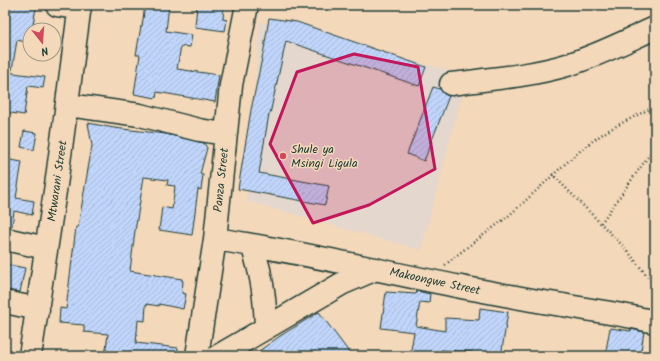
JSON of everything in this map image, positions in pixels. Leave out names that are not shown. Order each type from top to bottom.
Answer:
[{"type":"street","points":[[57,5],[80,7]]},
{"type":"street","name":"Panza Street","points":[[197,356],[215,239],[231,85],[247,5]]},
{"type":"street","name":"Mtwarani Street","points":[[30,356],[68,105],[80,7]]},
{"type":"street","points":[[451,84],[544,70],[567,65],[607,50],[655,28]]},
{"type":"street","points":[[68,105],[140,115],[199,130],[225,134]]},
{"type":"street","points":[[5,239],[46,248]]},
{"type":"street","name":"Makoongwe Street","points":[[215,239],[655,322]]},
{"type":"street","points":[[252,245],[263,284],[266,328]]},
{"type":"street","points":[[218,356],[344,283],[376,269]]},
{"type":"street","points":[[5,302],[38,309]]},
{"type":"path","points":[[428,280],[460,252],[508,216],[552,174],[593,140],[655,106]]},
{"type":"path","points":[[601,224],[655,147]]},
{"type":"path","points":[[552,174],[626,249],[655,286]]},
{"type":"highlighted area","points":[[354,54],[418,67],[435,169],[369,205],[313,223],[270,144],[297,72]]},
{"type":"shaded area","points":[[260,22],[467,75],[421,250],[246,201]]},
{"type":"building","points":[[11,5],[36,8],[33,22],[22,22],[22,41],[17,40],[12,70],[5,69],[5,35]]},
{"type":"building","points":[[145,5],[169,5],[166,31],[192,35],[190,47],[181,46],[177,69],[219,75],[215,102],[157,92],[156,98],[134,94],[140,55],[136,55]]},
{"type":"building","points":[[197,5],[224,5],[223,19],[227,20],[225,31],[195,27]]},
{"type":"building","points":[[269,18],[297,22],[426,67],[419,86],[286,41],[269,114],[259,173],[329,186],[325,205],[238,189],[251,110]]},
{"type":"building","points":[[5,72],[45,77],[43,88],[28,86],[24,115],[5,112]]},
{"type":"building","points":[[433,87],[440,89],[449,96],[424,161],[407,154]]},
{"type":"building","points":[[88,123],[114,128],[166,134],[204,143],[207,148],[200,174],[203,175],[201,190],[198,189],[192,235],[159,230],[162,207],[172,209],[175,186],[167,185],[168,180],[144,177],[135,231],[130,271],[182,279],[182,293],[186,294],[183,309],[159,304],[159,306],[146,304],[145,321],[138,320],[136,343],[178,348],[178,356],[105,356],[108,334],[84,332],[84,325],[59,323],[60,308],[66,309],[76,227],[78,227],[92,146]]},
{"type":"building","points":[[24,131],[37,133],[34,150],[21,147]]},
{"type":"building","points":[[5,159],[22,162],[16,198],[34,201],[32,215],[14,211],[12,226],[5,225]]},
{"type":"building","points":[[5,264],[25,268],[20,292],[5,290]]},
{"type":"building","points":[[417,291],[430,294],[429,303],[420,302],[416,326],[445,331],[445,318],[479,320],[480,308],[508,312],[501,356],[441,350],[440,356],[410,356],[414,332],[381,328],[386,292],[416,294]]},
{"type":"building","points":[[319,312],[352,356],[252,356],[280,336]]},
{"type":"building","points":[[610,328],[631,331],[631,329],[644,332],[640,356],[605,356]]},
{"type":"place","name":"Shule ya Msingi Ligula","points":[[283,156]]}]
